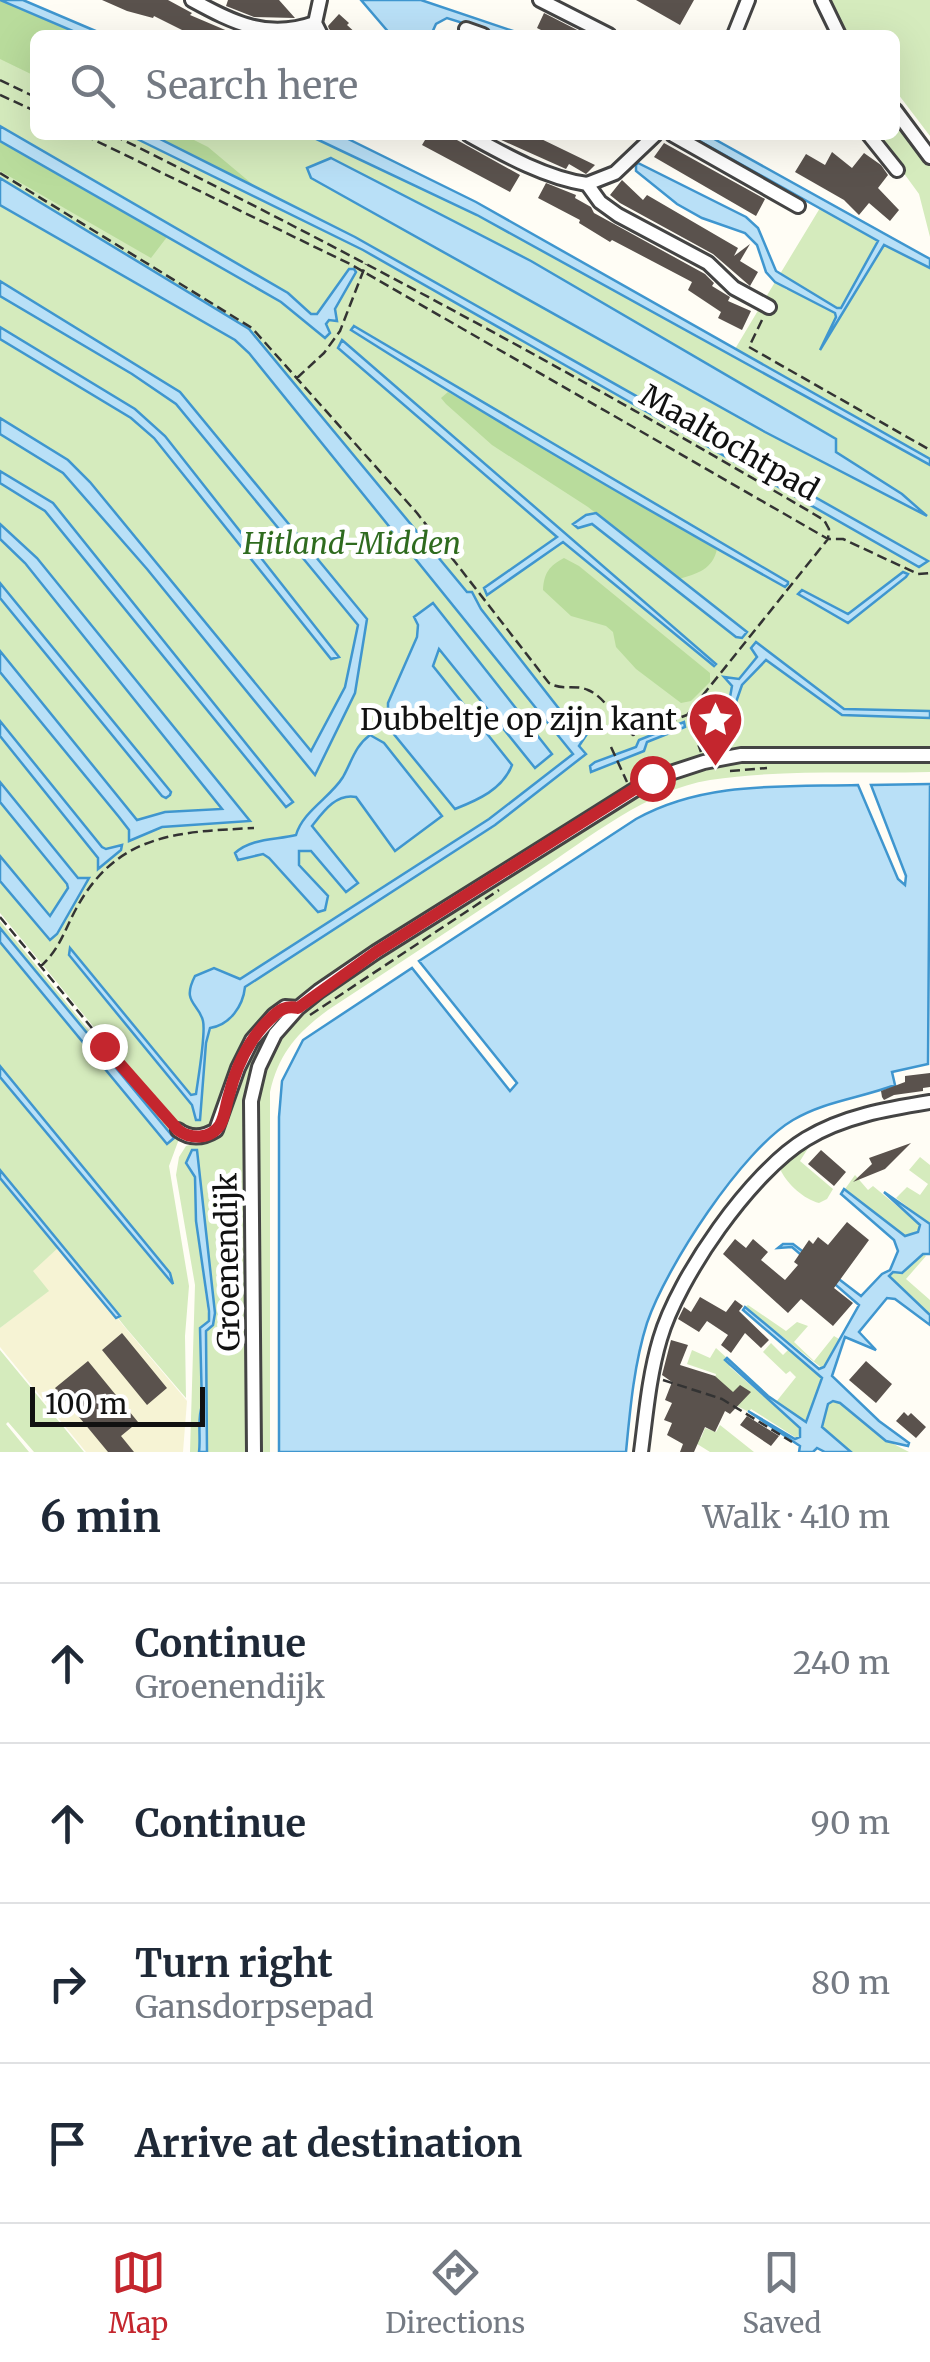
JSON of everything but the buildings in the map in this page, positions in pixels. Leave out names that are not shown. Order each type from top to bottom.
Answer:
[{"type":"street","points":[[192,0],[226,19],[268,30]]},
{"type":"street","points":[[318,29],[320,0]]},
{"type":"street","points":[[540,0],[599,30]]},
{"type":"street","points":[[736,30],[748,0]]},
{"type":"street","points":[[822,0],[837,30]]},
{"type":"street","points":[[900,117],[930,158]]},
{"type":"street","points":[[479,140],[532,167],[570,182],[587,184],[616,173],[650,140]]},
{"type":"street","points":[[682,140],[798,206]]},
{"type":"street","points":[[873,140],[897,170]]},
{"type":"street","points":[[587,184],[609,208],[708,262],[734,288],[769,306]]},
{"type":"street","name":"Groenendijk","points":[[254,1452],[250,1101],[265,1052],[300,1014],[376,952],[652,778],[741,755],[930,756]]},
{"type":"street","points":[[178,1130],[186,1136],[216,1130],[252,1040],[284,1008],[300,1014]]},
{"type":"street","points":[[641,1452],[657,1353],[674,1301],[742,1201],[776,1162],[808,1137],[868,1114],[930,1102]]},
{"type":"path","points":[[0,80],[30,95]]},
{"type":"path","points":[[0,94],[30,109]]},
{"type":"path","points":[[94,140],[362,270],[828,538],[843,539],[918,574],[930,573]]},
{"type":"path","name":"Maaltochtpad","points":[[123,140],[367,262],[824,520],[829,528],[828,538],[688,716]]},
{"type":"path","points":[[0,173],[252,328],[418,513],[549,683],[559,688],[593,691],[633,735],[688,716],[697,742]]},
{"type":"path","points":[[297,378],[340,331],[367,262]]},
{"type":"path","points":[[769,306],[749,346],[930,450]]},
{"type":"path","points":[[611,746],[628,785]]},
{"type":"path","points":[[40,966],[56,953],[75,910],[94,881],[138,847],[162,836],[254,828]]},
{"type":"path","points":[[300,1014],[503,888]]},
{"type":"path","points":[[0,917],[178,1130]]},
{"type":"path","points":[[666,1382],[722,1399],[792,1442]]},
{"type":"shaded area","points":[[58,1248],[187,1401],[183,1452],[86,1452],[0,1347],[0,1328],[48,1291],[32,1271]]},
{"type":"green space","name":"Hitland-Midden","points":[[0,0],[74,30],[30,30],[30,140],[328,140],[494,219],[751,358],[735,349],[775,282],[787,290],[786,280],[780,274],[820,208],[930,263],[930,750],[758,752],[756,748],[746,748],[666,768],[592,806],[285,1011],[248,1087],[245,1112],[250,1392],[246,1452],[207,1452],[206,1331],[215,1313],[197,1150],[196,1221],[209,1321],[200,1328],[199,1452],[190,1452],[195,1285],[176,1175],[179,1157],[186,1146],[218,1137],[224,1131],[233,1090],[210,1125],[197,1132],[178,1127],[0,913]]},
{"type":"green space","points":[[0,0],[70,30],[30,30],[30,74],[0,59]]},
{"type":"green space","points":[[827,0],[930,0],[930,136],[900,97],[900,30],[842,30]]},
{"type":"green space","points":[[900,126],[930,165],[930,237],[919,194],[880,140],[900,140]]},
{"type":"green space","points":[[162,140],[194,140],[208,147],[257,188]]},
{"type":"green space","points":[[0,141],[167,237],[151,258],[0,171]]},
{"type":"green space","points":[[448,392],[717,549],[712,561],[698,573],[679,579],[588,507],[492,445],[441,398]]},
{"type":"green space","points":[[564,558],[710,673],[710,682],[691,701],[681,703],[636,669],[616,647],[613,632],[606,626],[571,616],[543,590],[548,571]]},
{"type":"green space","points":[[930,760],[930,772],[737,777],[687,785],[664,794],[598,831],[328,1010],[298,1036],[278,1066],[270,1092],[270,1452],[257,1452],[254,1111],[270,1055],[300,1016],[331,989],[627,798],[675,776],[706,767],[761,761]]},
{"type":"green space","points":[[0,921],[130,1081],[178,1133],[169,1166],[189,1286],[186,1398],[0,1170],[0,1077],[173,1283],[169,1273],[0,1066],[0,942],[167,1143],[174,1138],[0,928]]},
{"type":"green space","points":[[812,1142],[800,1161],[833,1189],[819,1203],[797,1191],[781,1171],[782,1164]]},
{"type":"green space","points":[[920,1157],[930,1165],[930,1224],[896,1198],[907,1187],[920,1195],[928,1184],[909,1170]]},
{"type":"green space","points":[[855,1175],[868,1190],[873,1186],[920,1229],[908,1236],[899,1233],[845,1189]]},
{"type":"green space","points":[[0,1178],[58,1248],[33,1271],[49,1291],[0,1328]]},
{"type":"green space","points":[[923,1254],[926,1256],[906,1279],[930,1300],[930,1315],[889,1276],[902,1273]]},
{"type":"green space","points":[[748,1305],[786,1331],[797,1322],[808,1326],[794,1342],[814,1361],[834,1336],[839,1339],[823,1369],[745,1307]]},
{"type":"green space","points":[[771,1343],[783,1355],[789,1349],[822,1378],[804,1424],[776,1402],[796,1377],[790,1371],[786,1374],[763,1352]]},
{"type":"green space","points":[[716,1348],[730,1367],[800,1428],[798,1439],[751,1409],[749,1412],[711,1393],[716,1374],[687,1364],[692,1350],[710,1358]]},
{"type":"green space","points":[[0,1350],[84,1452],[34,1452],[8,1422],[29,1452],[0,1452]]},
{"type":"green space","points":[[833,1401],[909,1452],[851,1452],[822,1427],[828,1404]]},
{"type":"green space","points":[[720,1425],[754,1452],[710,1452],[694,1442],[693,1435],[701,1438],[705,1428],[716,1432]]},
{"type":"water","points":[[0,0],[23,0],[93,30],[70,30]]},
{"type":"water","points":[[361,0],[421,0],[510,30],[485,30],[447,18],[433,30],[387,30]]},
{"type":"water","points":[[0,126],[288,293],[311,314],[317,314],[349,269],[354,269],[356,272],[335,309],[337,321],[329,320],[326,324],[330,333],[325,338],[281,302],[0,141]]},
{"type":"water","points":[[139,140],[162,140],[355,237],[928,561],[919,567],[363,250]]},
{"type":"water","points":[[319,140],[350,140],[476,202],[930,459],[930,465],[477,215]]},
{"type":"water","points":[[698,140],[716,140],[930,259],[930,268],[884,245],[820,350],[835,313],[775,282],[766,272],[757,245],[745,233],[702,218],[677,204],[636,171],[636,165],[746,217],[758,228],[776,271],[837,308],[841,308],[878,241]]},
{"type":"water","points":[[331,158],[531,261],[836,439],[836,452],[902,494],[927,516],[765,432],[311,178],[307,168]]},
{"type":"water","points":[[0,178],[249,329],[467,592],[472,592],[560,710],[589,731],[579,746],[586,754],[495,825],[245,987],[234,1014],[210,1028],[200,1120],[196,1120],[192,1105],[69,955],[70,948],[191,1095],[196,1094],[204,1027],[190,997],[195,976],[214,968],[240,979],[489,819],[573,754],[249,353],[235,340],[0,205]]},
{"type":"water","points":[[0,281],[180,392],[367,619],[355,693],[315,775],[63,473],[0,434],[0,418],[68,460],[90,482],[311,751],[345,687],[358,625],[176,404],[0,296]]},
{"type":"water","points":[[354,326],[788,584],[785,587],[566,462],[351,330]]},
{"type":"water","points":[[0,327],[135,409],[165,436],[339,657],[331,659],[154,438],[131,418],[0,339]]},
{"type":"water","points":[[342,340],[716,664],[563,542],[487,595],[484,588],[557,537],[338,348]]},
{"type":"water","points":[[0,471],[53,503],[293,802],[286,807],[45,511],[0,483]]},
{"type":"water","points":[[596,513],[747,632],[742,638],[736,637],[592,524],[578,528],[573,524]]},
{"type":"water","points":[[0,524],[37,558],[250,821],[162,827],[129,841],[129,830],[0,672],[0,651],[137,820],[165,812],[222,809],[25,563],[0,539]]},
{"type":"water","points":[[903,572],[908,574],[906,577],[848,623],[798,594],[802,590],[848,614]]},
{"type":"water","points":[[0,583],[170,795],[162,796],[0,598]]},
{"type":"water","points":[[433,603],[552,754],[535,768],[439,649],[433,666],[512,765],[496,787],[455,809],[388,727],[388,703],[417,637],[414,617]]},
{"type":"water","points":[[756,642],[844,709],[930,711],[930,718],[842,715],[766,660],[742,685],[728,725],[698,727],[697,721],[726,720],[732,686],[724,677],[739,679],[757,657],[751,648]]},
{"type":"water","points":[[0,721],[102,847],[122,845],[98,869],[98,858],[0,736]]},
{"type":"water","points":[[684,722],[685,727],[647,742],[644,751],[591,772],[590,766],[595,762],[636,747],[639,740]]},
{"type":"water","points":[[370,735],[384,743],[442,816],[395,851],[356,797],[342,798],[331,805],[312,826],[358,883],[346,892],[311,851],[299,851],[299,865],[328,896],[325,910],[318,912],[269,858],[263,854],[238,860],[235,853],[256,842],[296,835],[304,819],[338,785],[357,749]]},
{"type":"water","points":[[0,782],[78,878],[89,878],[50,940],[0,881],[0,856],[50,916],[67,884],[0,802]]},
{"type":"water","points":[[930,784],[928,1064],[892,1072],[895,1085],[818,1108],[793,1120],[751,1156],[729,1183],[688,1242],[647,1323],[636,1371],[626,1452],[279,1452],[279,1117],[282,1081],[303,1040],[412,968],[510,1091],[517,1083],[419,961],[636,819],[662,807],[716,792],[858,785],[898,879],[905,885],[906,876],[871,785]]},
{"type":"water","points":[[0,928],[174,1138],[167,1144],[0,942]]},
{"type":"water","points":[[0,1066],[170,1273],[173,1284],[0,1077]]},
{"type":"water","points":[[192,1150],[197,1150],[215,1313],[213,1325],[206,1331],[207,1452],[199,1452],[200,1328],[209,1321],[209,1311],[196,1221],[195,1177],[186,1163]]},
{"type":"water","points":[[0,1170],[120,1316],[116,1318],[0,1178]]},
{"type":"water","points":[[844,1189],[905,1236],[918,1232],[920,1225],[884,1192],[930,1224],[930,1254],[923,1254],[902,1273],[889,1276],[930,1315],[930,1325],[895,1299],[887,1298],[859,1332],[876,1350],[845,1337],[832,1376],[908,1446],[886,1441],[833,1401],[828,1404],[822,1427],[851,1452],[825,1452],[817,1448],[813,1452],[799,1452],[800,1446],[748,1411],[795,1439],[800,1437],[800,1428],[725,1360],[806,1422],[822,1378],[743,1310],[745,1307],[819,1369],[824,1367],[859,1305],[792,1247],[778,1248],[793,1244],[861,1296],[890,1270],[898,1251],[894,1240],[841,1194]]},
{"type":"place","name":"Dubbeltje op zijn kant","points":[[716,769]]},
{"type":"route","points":[[104,1046],[178,1130],[186,1136],[208,1134],[221,1124],[238,1068],[252,1040],[274,1015],[290,1006],[298,1008],[376,952],[652,778]]}]
